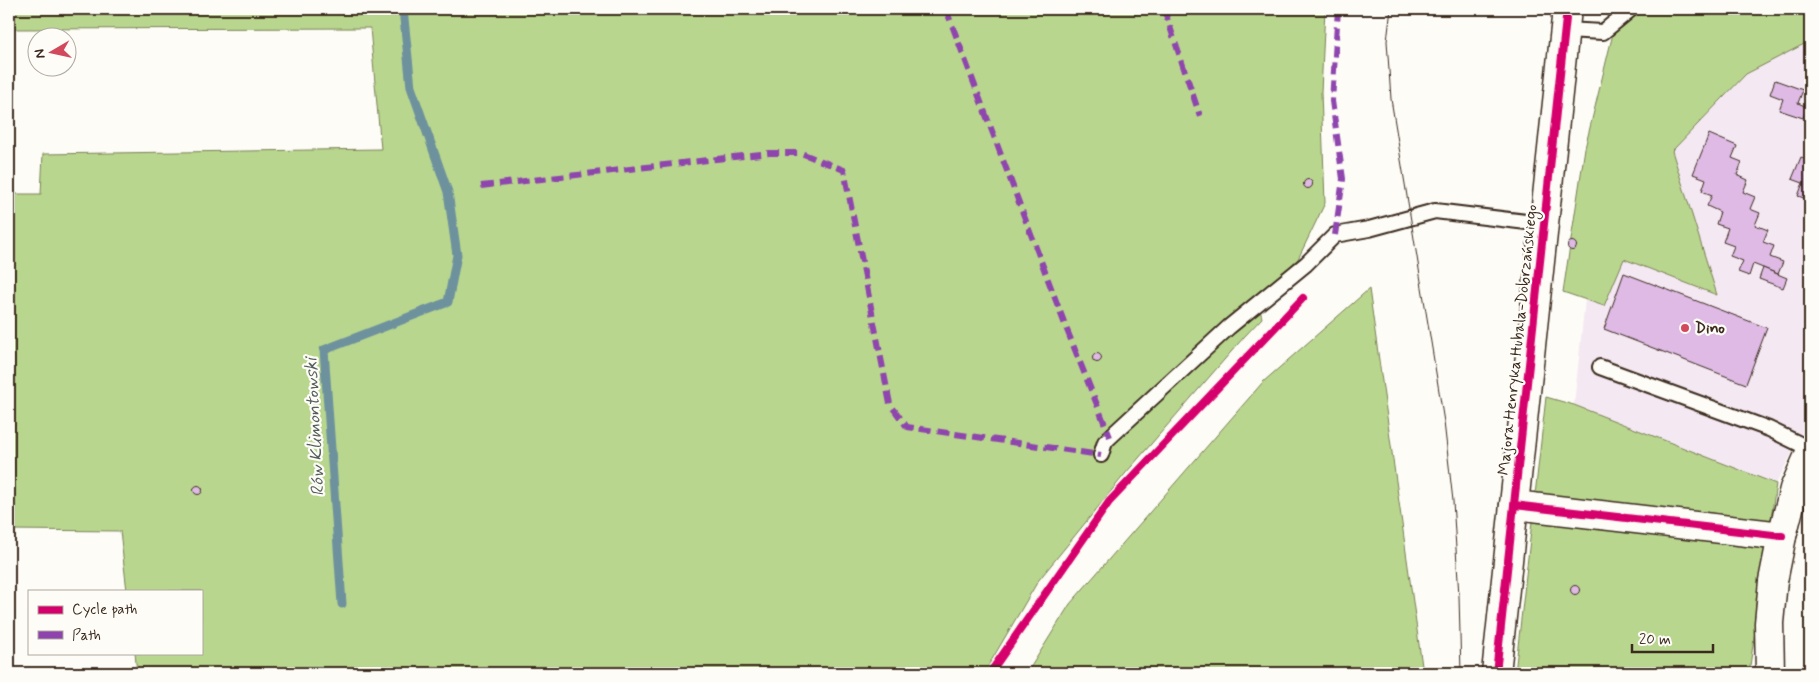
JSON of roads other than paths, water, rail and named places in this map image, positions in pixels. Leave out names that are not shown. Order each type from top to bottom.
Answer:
[{"type":"street","name":"Majora Henryka Hubala-Dobrzańskiego","points":[[1496,673],[1566,20]]},
{"type":"street","points":[[1770,673],[1773,581],[1794,489],[1810,451]]},
{"type":"street","points":[[1514,505],[1782,536]]},
{"type":"lane","points":[[1566,20],[1603,32],[1631,9]]},
{"type":"lane","points":[[1101,455],[1105,442],[1229,328],[1306,264],[1335,235],[1369,229],[1435,210],[1543,224]]},
{"type":"lane","points":[[1600,367],[1769,429],[1810,451]]},
{"type":"waterway","name":"Rów Klimontowski","points":[[342,604],[324,350],[448,302],[457,255],[448,192],[411,87],[403,9]]},
{"type":"tram line","points":[[1391,9],[1387,41],[1391,99],[1444,422],[1453,501],[1459,596],[1461,673]]},
{"type":"place","name":"Dino","points":[[1685,328]]}]
